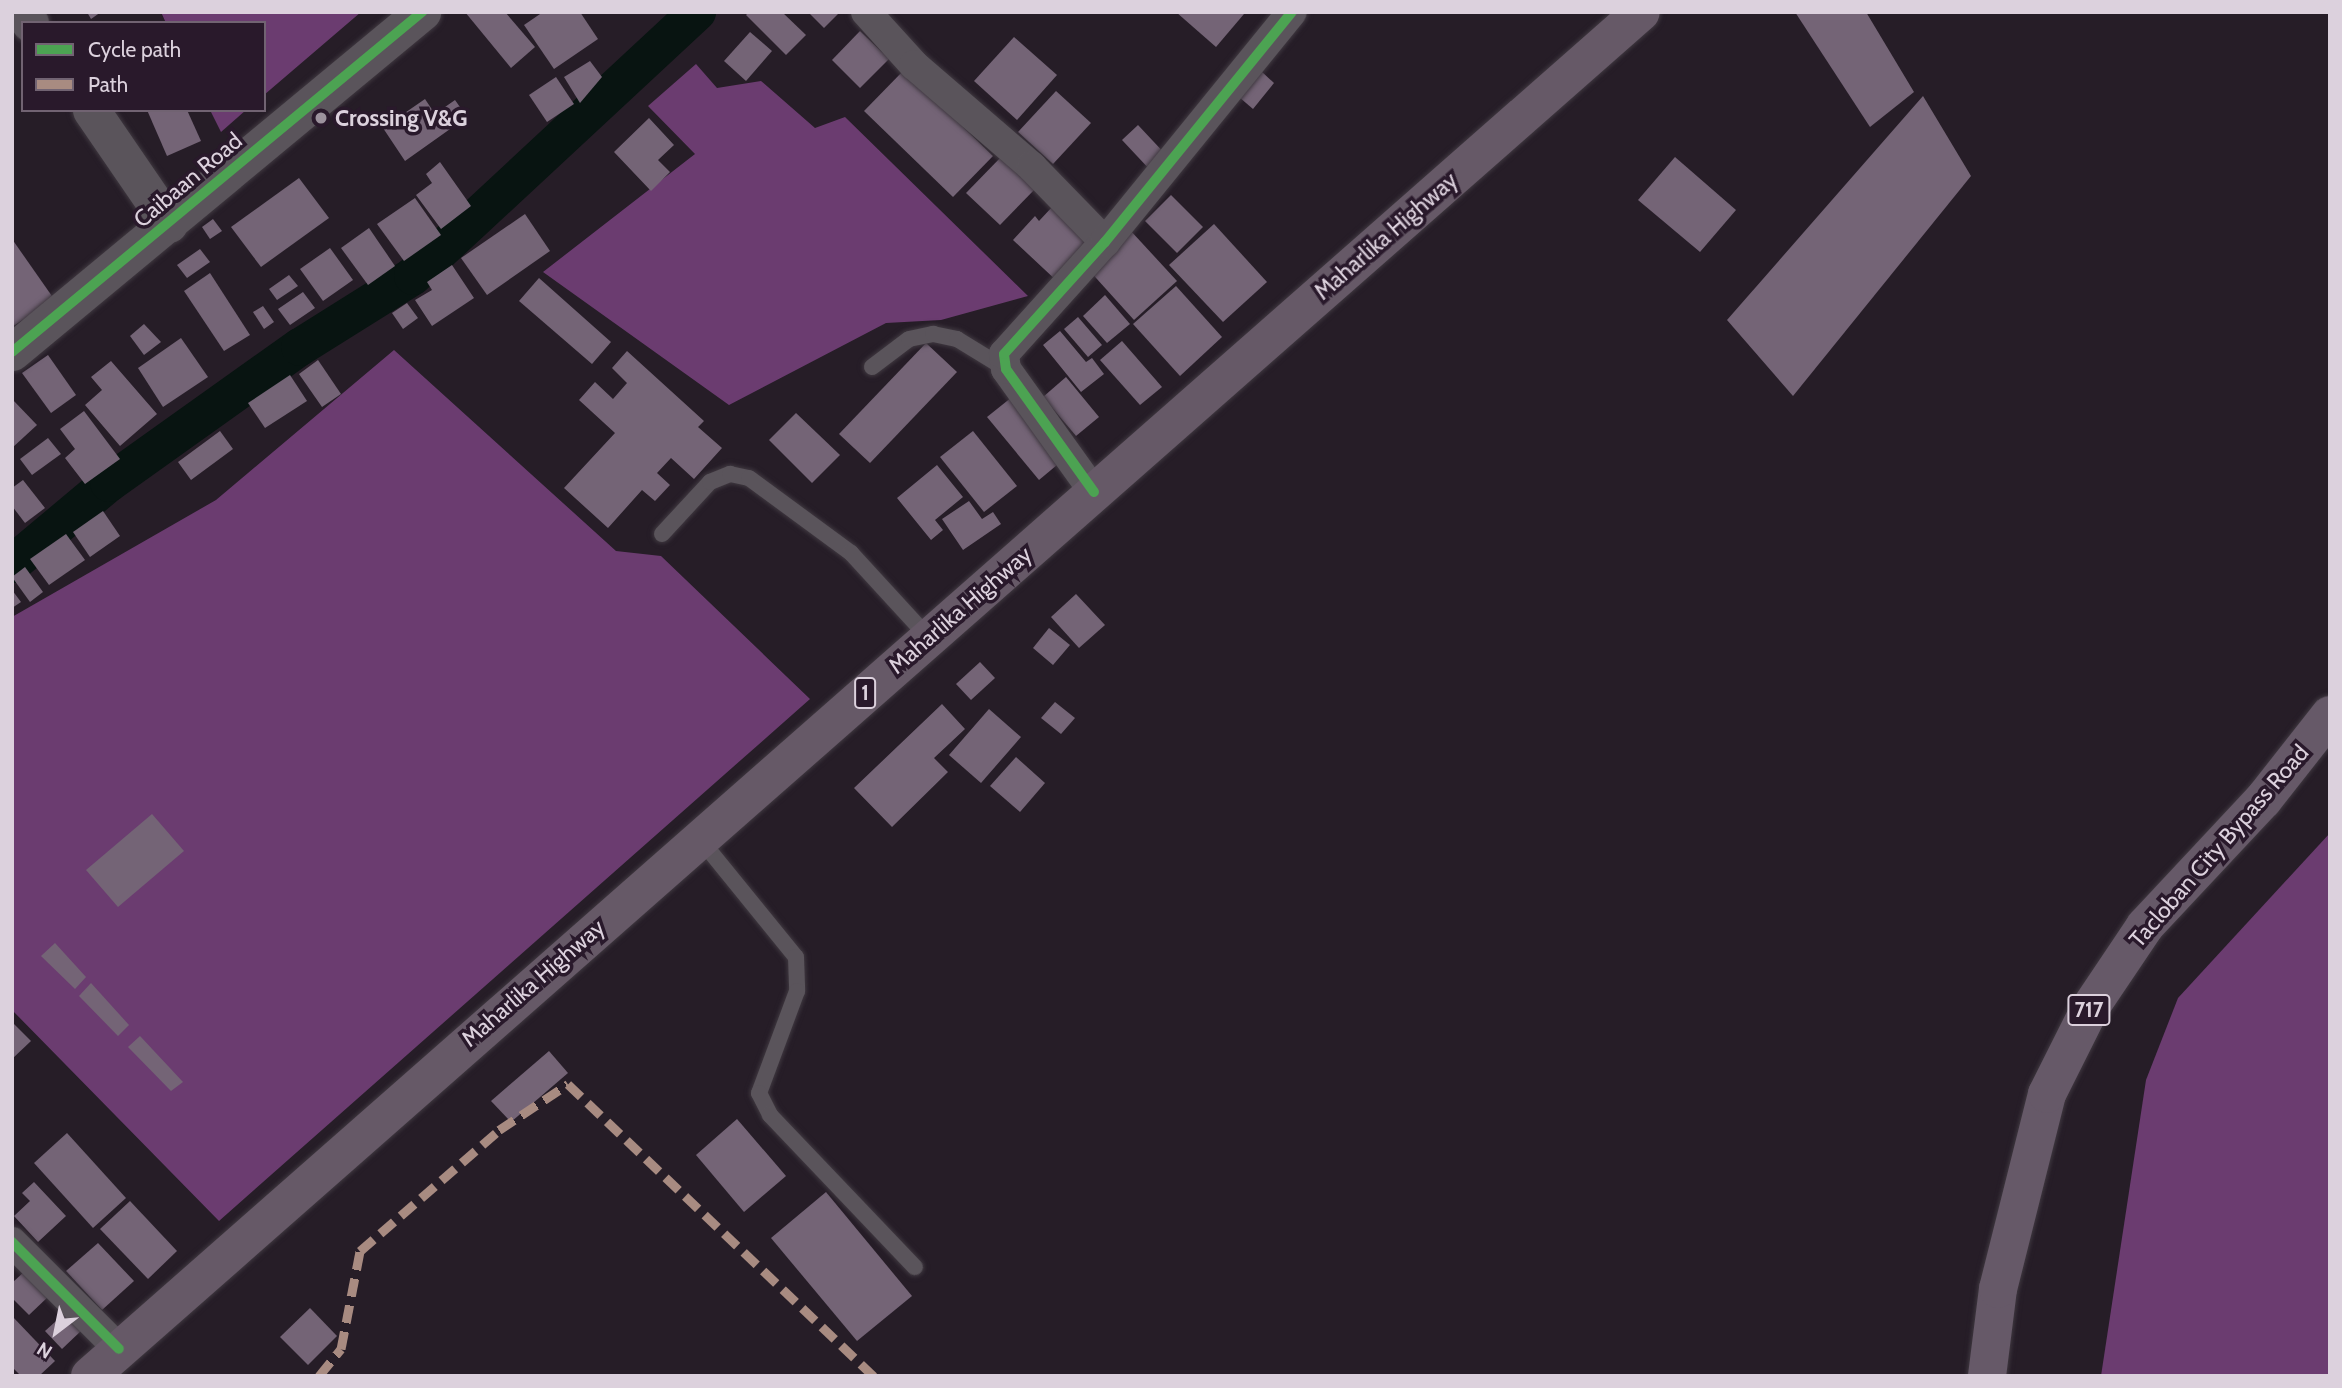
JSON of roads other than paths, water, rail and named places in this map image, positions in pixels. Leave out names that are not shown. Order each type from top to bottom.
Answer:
[{"type":"highway","name":"Tacloban City Bypass Road","points":[[1987,1376],[1998,1289],[2047,1094],[2090,1008],[2145,926],[2263,800],[2330,715]]},
{"type":"main road","name":"Maharlika Highway","points":[[90,1376],[698,837],[929,638],[1641,12]]},
{"type":"street","name":"Caibaan Road","points":[[12,352],[422,12]]},
{"type":"street","points":[[866,12],[914,65],[1032,167],[1105,242]]},
{"type":"street","points":[[1094,492],[1006,369],[1004,354],[1105,242],[1292,12]]},
{"type":"street","points":[[92,112],[169,224]]},
{"type":"street","points":[[12,1242],[119,1349]]},
{"type":"lane","points":[[872,367],[909,339],[933,334],[957,339],[1006,369]]},
{"type":"lane","points":[[662,534],[710,482],[730,474],[750,478],[851,553],[929,638]]},
{"type":"lane","points":[[698,837],[796,957],[797,991],[759,1093],[764,1104],[915,1267]]},
{"type":"waterway","points":[[12,564],[109,483],[300,347],[413,276],[697,12]]},
{"type":"place","name":"Crossing V&G","points":[[321,118]]}]
